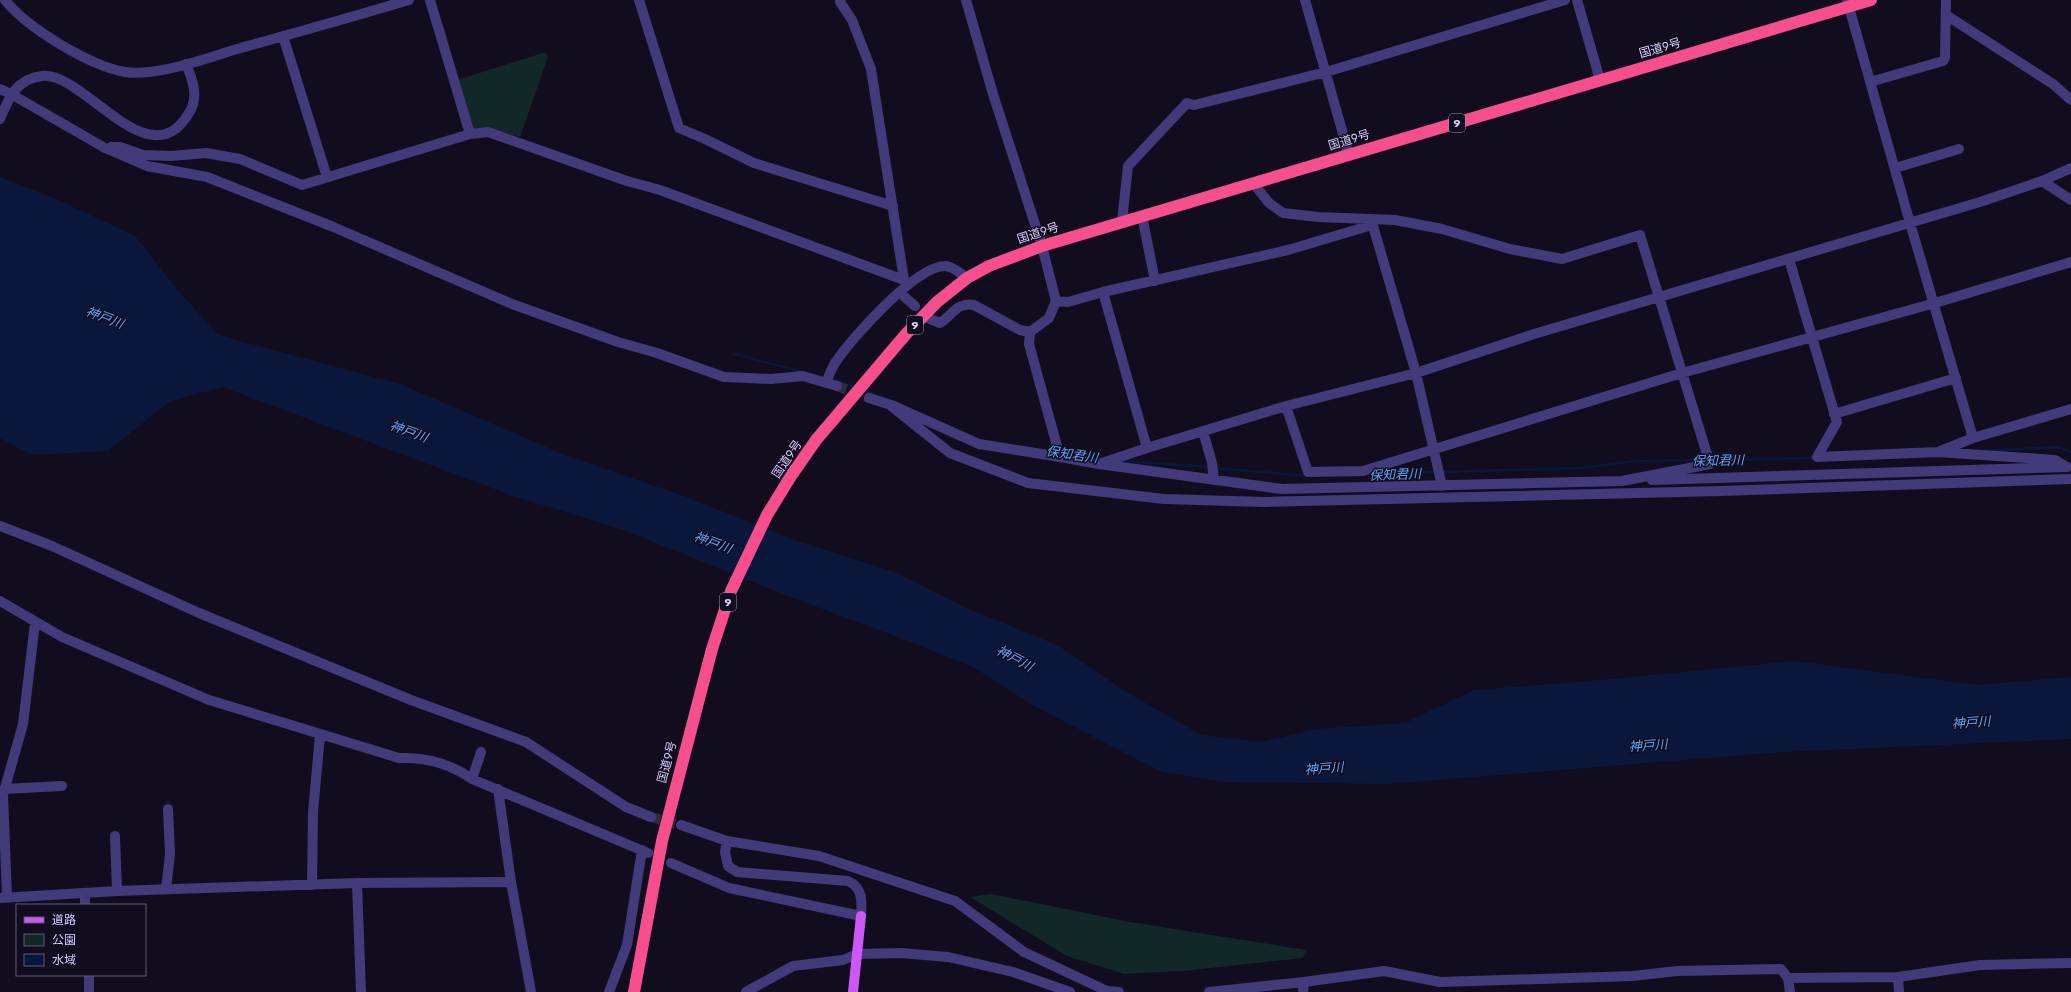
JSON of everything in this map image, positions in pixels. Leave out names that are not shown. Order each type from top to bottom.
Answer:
[{"type":"highway","name":"国道9号","points":[[634,992],[662,841],[712,649],[731,590],[767,515],[791,476],[816,440],[906,334],[937,302],[967,278],[989,266],[1042,246],[1600,80],[1848,3],[1872,0]]},
{"type":"highway","name":"国道9号","points":[[630,992],[639,966]]},
{"type":"main road","points":[[853,992],[861,916]]},
{"type":"street","points":[[5,0],[31,26],[103,66],[126,72],[148,72],[186,64],[409,0]]},
{"type":"street","points":[[430,0],[470,134]]},
{"type":"street","points":[[640,0],[679,128],[760,166],[796,175],[893,206]]},
{"type":"street","points":[[841,0],[840,2],[852,20],[871,69],[906,282]]},
{"type":"street","points":[[930,319],[940,323],[958,306],[967,304],[974,305],[1020,330],[1030,332],[1049,318],[1056,301],[1042,246],[993,94],[966,0]]},
{"type":"street","points":[[1304,0],[1349,155]]},
{"type":"street","points":[[1122,222],[1128,166],[1187,103],[1194,105],[1326,72],[1565,0]]},
{"type":"street","points":[[1577,0],[1600,80]]},
{"type":"street","points":[[1870,82],[1943,61],[1945,58],[1946,0]]},
{"type":"street","points":[[1848,3],[1973,438]]},
{"type":"street","points":[[1946,15],[2053,84],[2071,100]]},
{"type":"street","points":[[283,36],[327,177]]},
{"type":"street","points":[[0,119],[11,94],[25,81],[42,76],[59,78],[132,128],[148,135],[168,134],[183,124],[194,104],[192,79],[186,64]]},
{"type":"street","points":[[0,90],[11,94],[105,148],[147,166],[207,177],[331,226],[512,304],[618,342],[657,352],[724,377],[771,379],[803,376],[836,386]]},
{"type":"street","points":[[105,148],[120,147],[143,155],[171,156],[206,153],[240,159],[302,185],[470,134],[488,132],[627,181],[660,190],[906,282]]},
{"type":"street","points":[[1895,168],[1959,149]]},
{"type":"street","points":[[1099,464],[1146,448],[1286,406],[1416,373],[1534,334],[1659,296],[1910,223],[2042,181],[2071,168]]},
{"type":"street","points":[[2042,181],[2071,200]]},
{"type":"street","points":[[1254,184],[1269,203],[1283,213],[1371,221],[1395,220],[1442,229],[1510,249],[1562,259],[1640,235],[1710,464],[1622,481]]},
{"type":"street","points":[[1142,216],[1154,282]]},
{"type":"street","points":[[1056,301],[1068,302],[1103,292],[1154,282],[1288,250],[1371,221]]},
{"type":"street","points":[[1371,221],[1416,373],[1442,486]]},
{"type":"street","points":[[1789,259],[1837,422],[1817,457],[1938,452],[2055,460],[2069,467]]},
{"type":"street","points":[[1286,406],[1308,472],[1363,471],[1682,373],[1935,303],[2071,262]]},
{"type":"street","points":[[826,383],[835,364],[859,333],[899,292],[906,282],[945,266],[953,268],[967,278]]},
{"type":"street","points":[[899,292],[915,306]]},
{"type":"street","points":[[1103,292],[1146,448]]},
{"type":"street","points":[[1030,332],[1029,344],[1060,457]]},
{"type":"street","points":[[1834,414],[1956,378]]},
{"type":"street","points":[[869,398],[890,405],[979,444],[1099,464],[1282,489],[1622,481],[2069,467]]},
{"type":"street","points":[[890,405],[950,453],[1028,483],[1164,499],[1264,502],[1721,491],[2071,479]]},
{"type":"street","points":[[1938,452],[1973,438],[2071,409]]},
{"type":"street","points":[[1202,431],[1212,463],[1214,480]]},
{"type":"street","points":[[0,526],[52,546],[243,631],[411,700],[526,742],[626,807],[651,817]]},
{"type":"street","points":[[0,601],[35,623],[62,637],[209,700],[399,758],[416,757],[458,769],[472,779],[645,852],[627,945],[609,992]]},
{"type":"street","points":[[35,623],[22,724],[3,795],[2,822],[4,897],[166,889],[357,883],[511,882]]},
{"type":"street","points":[[312,885],[313,812],[320,735]]},
{"type":"street","points":[[472,779],[481,752]]},
{"type":"street","points":[[4,789],[62,786]]},
{"type":"street","points":[[498,789],[511,882],[531,992]]},
{"type":"street","points":[[166,889],[170,854],[168,809]]},
{"type":"street","points":[[681,825],[727,841],[819,856],[955,902],[1024,952],[1107,991],[1119,992]]},
{"type":"street","points":[[115,836],[117,891]]},
{"type":"street","points":[[671,863],[729,888],[861,916],[862,897],[854,884],[848,881],[737,872],[728,866],[725,852],[727,841]]},
{"type":"street","points":[[357,883],[361,992]]},
{"type":"street","points":[[85,893],[85,904]]},
{"type":"street","points":[[746,992],[793,966],[843,960],[857,954],[901,953],[948,957],[1013,972],[1070,992]]},
{"type":"street","points":[[1788,978],[1898,977],[1980,965],[2071,963]]},
{"type":"street","points":[[1209,992],[1304,987],[1384,971],[1440,982],[1625,976],[1677,971],[1781,969],[1788,978],[1790,992]]},
{"type":"street","points":[[89,976],[89,992]]},
{"type":"street","points":[[1898,977],[1899,992]]},
{"type":"green space","points":[[546,52],[548,57],[520,137],[489,128],[473,129],[457,80]]},
{"type":"green space","points":[[991,894],[1130,922],[1306,950],[1303,958],[1183,971],[1124,974],[1067,956],[970,897]]},
{"type":"water","name":"神戸川","points":[[0,177],[54,198],[135,236],[176,288],[218,335],[400,384],[567,456],[681,495],[797,541],[895,572],[966,608],[1057,645],[1123,690],[1201,735],[1262,742],[1316,729],[1405,723],[1474,690],[1579,682],[1795,661],[1977,685],[2071,677],[2071,739],[1783,752],[1389,784],[1225,782],[1162,772],[1036,707],[973,667],[785,595],[624,530],[513,496],[223,387],[170,401],[108,451],[32,455],[0,438]]},
{"type":"waterway","name":"保知君川","points":[[734,354],[803,372]]},
{"type":"waterway","name":"保知君川","points":[[831,379],[857,387]]},
{"type":"waterway","name":"保知君川","points":[[864,390],[893,401]]},
{"type":"waterway","name":"保知君川","points":[[1979,451],[2057,447],[2071,452]]},
{"type":"waterway","name":"保知君川","points":[[1076,455],[1102,459]]},
{"type":"waterway","name":"保知君川","points":[[1712,460],[1815,458]]},
{"type":"waterway","name":"保知君川","points":[[1441,472],[1581,468],[1635,461],[1705,460]]},
{"type":"waterway","name":"保知君川","points":[[1119,461],[1210,467]]},
{"type":"waterway","name":"保知君川","points":[[1215,468],[1308,476]]},
{"type":"waterway","name":"保知君川","points":[[1367,474],[1436,472]]},
{"type":"tunnel","points":[[837,386],[869,398]]},
{"type":"tunnel","points":[[651,817],[681,825]]}]
